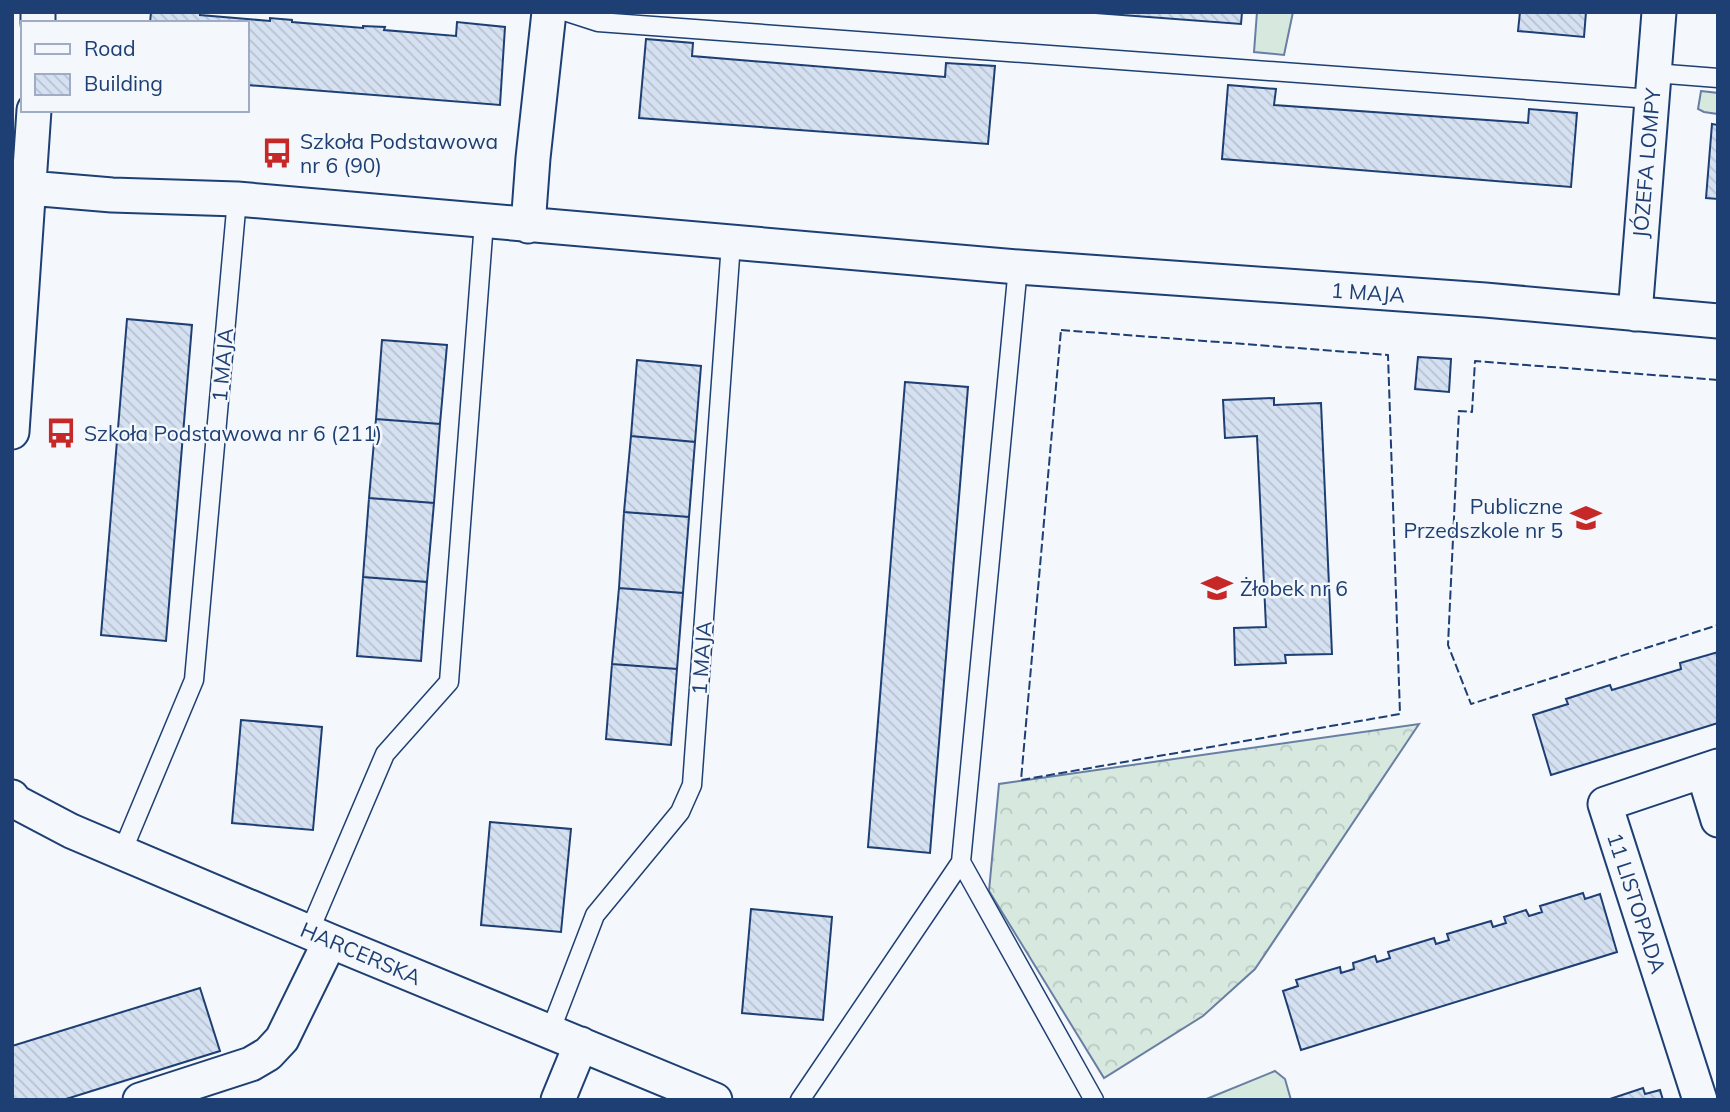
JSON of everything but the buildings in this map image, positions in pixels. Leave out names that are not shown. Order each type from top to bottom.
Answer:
[{"type":"street","points":[[528,226],[549,12]]},
{"type":"street","name":"JÓZEFA LOMPY","points":[[1635,314],[1659,12]]},
{"type":"street","points":[[12,432],[21,187],[34,112]]},
{"type":"street","name":"1 MAJA","points":[[21,187],[112,195],[237,200],[1018,267],[1485,300],[1718,321]]},
{"type":"street","name":"11 LISTOPADA","points":[[1700,1100],[1605,804],[1710,769],[1718,820]]},
{"type":"street","name":"HARCERSKA","points":[[12,797],[16,802],[71,831],[715,1100]]},
{"type":"street","points":[[139,1100],[251,1064],[268,1054],[282,1039],[320,936]]},
{"type":"street","points":[[558,1100],[581,1044]]},
{"type":"lane","points":[[567,12],[598,22],[1653,86],[1718,78]]},
{"type":"lane","name":"1 MAJA","points":[[122,852],[194,680],[237,200]]},
{"type":"lane","points":[[320,936],[385,754],[449,682],[484,222]]},
{"type":"lane","name":"1 MAJA","points":[[550,1031],[595,915],[680,812],[692,785],[731,243]]},
{"type":"lane","points":[[800,1100],[961,862],[1018,267]]},
{"type":"lane","points":[[961,862],[1094,1100]]},
{"type":"green space","points":[[1257,12],[1293,12],[1284,55],[1254,52]]},
{"type":"green space","points":[[1701,91],[1718,93],[1718,114],[1698,109]]},
{"type":"green space","points":[[1419,724],[1255,969],[1203,1016],[1104,1078],[989,891],[999,784]]},
{"type":"green space","points":[[1275,1071],[1285,1079],[1291,1100],[1204,1100]]},
{"type":"fence","points":[[1061,330],[1388,355],[1400,714],[1021,780],[1061,330]]},
{"type":"fence","points":[[1718,380],[1475,361],[1472,412],[1459,411],[1448,645],[1471,704],[1718,625]]},
{"type":"place","name":"Szkoła Podstawowa nr 6 (90)","points":[[277,153]]},
{"type":"place","name":"Szkoła Podstawowa nr 6 (211)","points":[[61,433]]},
{"type":"place","name":"Publiczne Przedszkole nr 5","points":[[1586,518]]},
{"type":"place","name":"Żłobek nr 6","points":[[1217,588]]}]
